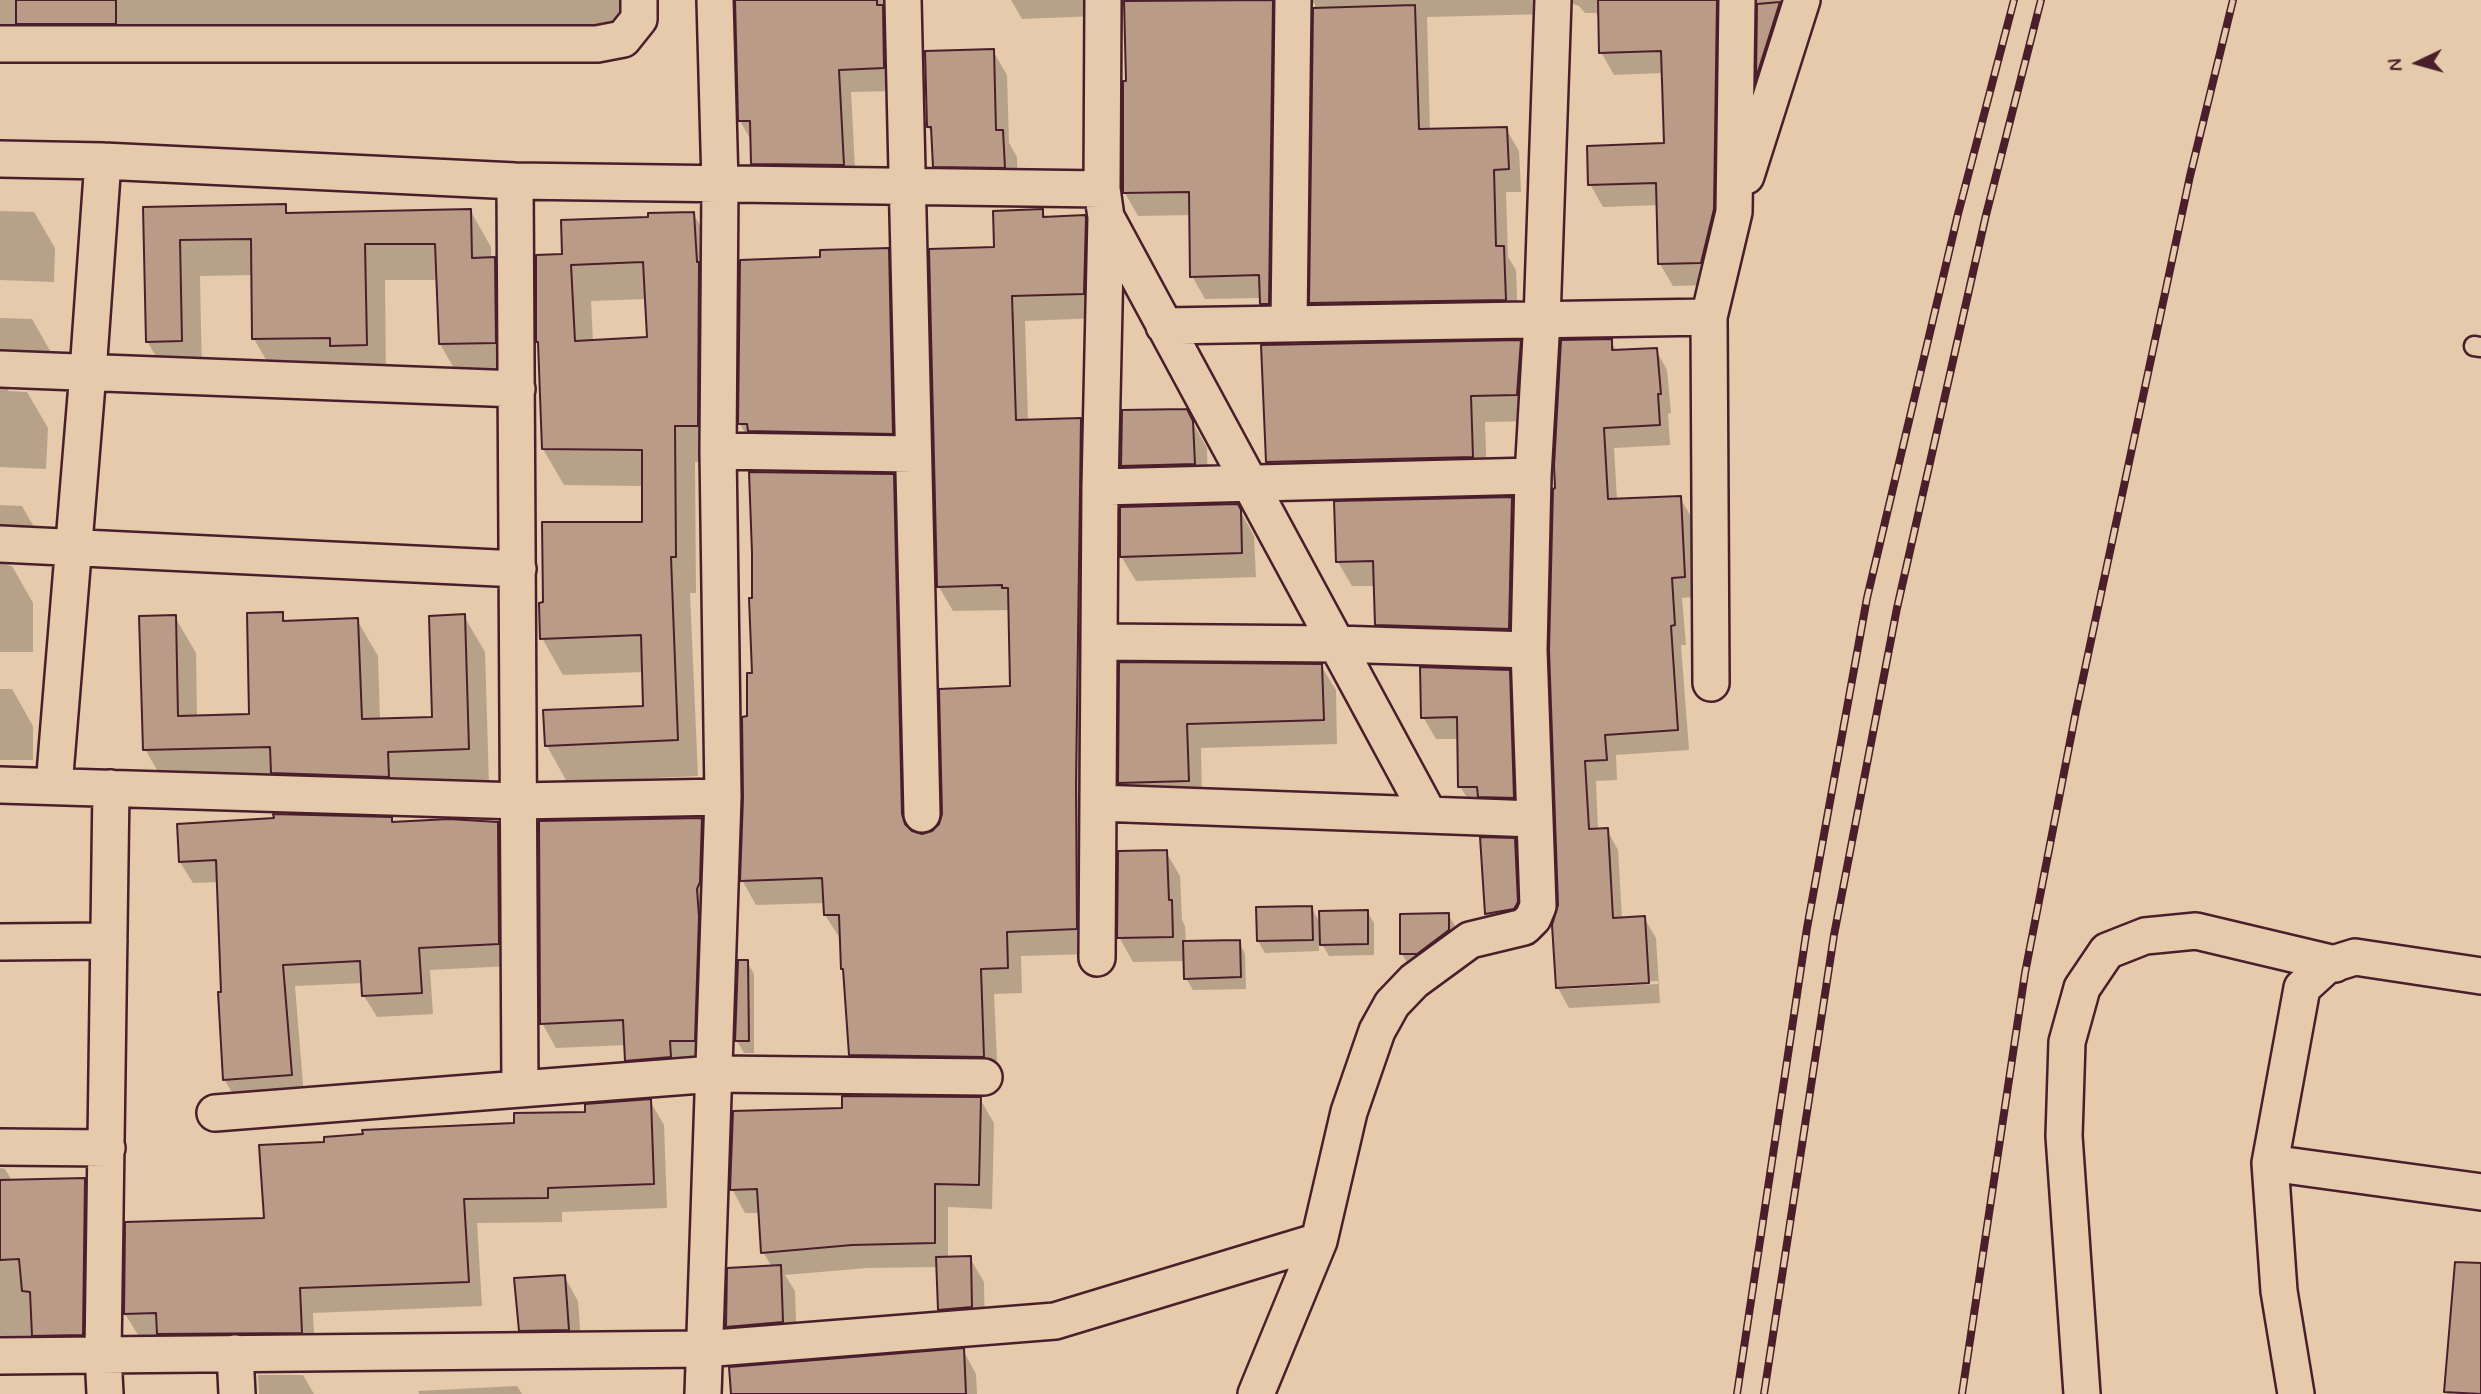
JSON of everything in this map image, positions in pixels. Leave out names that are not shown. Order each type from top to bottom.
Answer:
[{"type":"street","points":[[0,44],[597,44],[623,39],[639,19],[639,0]]},
{"type":"street","points":[[703,1394],[723,797],[718,451],[720,184],[715,0]]},
{"type":"street","points":[[903,0],[922,814]]},
{"type":"street","points":[[1097,958],[1104,203],[1103,0]]},
{"type":"street","points":[[1289,324],[1293,0]]},
{"type":"street","points":[[1256,1394],[1319,1241],[1349,1112],[1377,1031],[1392,1004],[1414,981],[1470,940],[1524,927],[1533,918],[1538,906],[1529,650],[1533,476],[1542,320],[1553,0]]},
{"type":"street","points":[[1734,212],[1737,0]]},
{"type":"street","points":[[1711,683],[1709,317],[1734,212],[1802,0]]},
{"type":"street","points":[[0,159],[103,161],[515,181],[908,187],[1104,203]]},
{"type":"street","points":[[54,786],[103,161]]},
{"type":"street","points":[[515,181],[520,1089]]},
{"type":"street","points":[[1104,203],[1164,326],[1429,815]]},
{"type":"street","points":[[1164,326],[1709,317]]},
{"type":"street","points":[[0,369],[517,389]]},
{"type":"street","points":[[718,451],[913,454]]},
{"type":"street","points":[[1100,487],[1533,476]]},
{"type":"street","points":[[0,544],[518,569]]},
{"type":"street","points":[[1100,642],[1336,643],[1529,650]]},
{"type":"street","points":[[0,785],[519,801],[723,797]]},
{"type":"street","points":[[106,1394],[103,1354],[111,788]]},
{"type":"street","points":[[1098,803],[1535,819]]},
{"type":"street","points":[[2082,1394],[2064,1136],[2067,1042],[2082,988],[2107,951],[2146,936],[2196,931],[2334,964]]},
{"type":"street","points":[[0,942],[109,941]]},
{"type":"street","points":[[2296,1394],[2279,1291],[2270,1163],[2302,988],[2326,966],[2355,957],[2481,976]]},
{"type":"street","points":[[215,1113],[714,1074],[984,1077]]},
{"type":"street","points":[[0,1147],[107,1148]]},
{"type":"street","points":[[2270,1163],[2481,1192]]},
{"type":"street","points":[[0,1356],[704,1349],[1055,1321],[1319,1241]]},
{"type":"street","points":[[235,1353],[237,1394]]},
{"type":"building","points":[[16,0],[116,0],[116,24],[16,24]]},
{"type":"building","points":[[735,0],[877,0],[877,5],[883,5],[884,68],[839,70],[844,165],[751,164],[750,121],[738,121]]},
{"type":"building","points":[[1273,0],[1269,304],[1260,304],[1259,275],[1190,277],[1189,192],[1123,193],[1123,81],[1126,81],[1124,1]]},
{"type":"building","points":[[1598,0],[1717,0],[1714,209],[1701,263],[1658,264],[1656,183],[1588,185],[1587,146],[1664,143],[1661,51],[1599,53]]},
{"type":"building","points":[[1780,2],[1756,78],[1757,4]]},
{"type":"building","points":[[1415,5],[1419,129],[1507,127],[1509,169],[1494,170],[1496,246],[1504,246],[1506,300],[1309,303],[1313,8]]},
{"type":"building","points":[[994,49],[996,130],[1003,130],[1005,168],[933,167],[931,127],[927,127],[925,51]]},
{"type":"building","points":[[286,204],[286,213],[471,209],[472,258],[495,257],[496,343],[439,344],[435,244],[365,244],[367,345],[330,346],[330,338],[252,339],[251,239],[180,240],[182,341],[146,342],[143,207]]},
{"type":"building","points":[[1043,209],[1043,217],[1085,215],[1086,218],[1084,294],[1012,296],[1016,420],[1081,418],[1076,784],[1077,929],[1007,932],[1008,968],[981,969],[984,1057],[849,1055],[839,915],[824,915],[822,878],[740,881],[742,717],[747,716],[747,673],[752,673],[749,472],[894,474],[902,814],[905,824],[912,831],[922,834],[932,831],[939,824],[942,814],[939,689],[1010,686],[1008,588],[1002,588],[1002,585],[937,587],[929,249],[994,247],[993,211]]},
{"type":"building","points":[[694,212],[699,262],[698,426],[675,426],[676,557],[671,557],[678,740],[545,746],[543,710],[643,706],[641,635],[540,639],[539,603],[543,602],[542,522],[642,522],[642,450],[542,449],[536,342],[536,255],[562,254],[561,220],[648,217],[648,213]],"holes":[[[643,262],[647,337],[575,341],[571,265]]]},
{"type":"building","points":[[889,248],[893,434],[748,431],[747,424],[738,424],[740,260],[820,257],[820,250]]},
{"type":"building","points":[[1612,339],[1612,350],[1657,348],[1661,394],[1658,394],[1660,425],[1604,428],[1608,499],[1681,496],[1685,577],[1672,578],[1675,625],[1671,626],[1678,730],[1605,735],[1607,760],[1585,761],[1589,829],[1608,828],[1613,918],[1645,916],[1649,983],[1556,988],[1552,925],[1558,905],[1549,650],[1553,489],[1561,340]]},
{"type":"building","points":[[1521,340],[1517,395],[1471,396],[1473,457],[1266,462],[1261,345]]},
{"type":"building","points":[[1187,409],[1193,421],[1195,464],[1121,466],[1122,410]]},
{"type":"building","points":[[1512,497],[1509,629],[1375,625],[1373,561],[1336,562],[1334,501]]},
{"type":"building","points":[[1238,504],[1241,510],[1242,553],[1120,557],[1120,507]]},
{"type":"building","points":[[283,612],[283,621],[358,618],[362,719],[432,717],[429,616],[465,614],[469,749],[388,752],[389,777],[271,773],[270,747],[143,750],[139,616],[176,615],[178,716],[249,714],[247,613]]},
{"type":"building","points":[[1119,662],[1322,664],[1324,720],[1187,724],[1189,781],[1118,783]]},
{"type":"building","points":[[1420,667],[1510,670],[1514,798],[1478,797],[1477,787],[1458,787],[1457,717],[1421,718]]},
{"type":"building","points":[[273,814],[392,817],[392,822],[449,819],[498,822],[499,944],[419,948],[422,993],[362,996],[360,961],[283,965],[292,1075],[223,1080],[218,992],[221,992],[216,860],[179,862],[177,824],[274,818]]},
{"type":"building","points":[[702,818],[700,882],[697,889],[699,917],[695,1041],[670,1041],[671,1057],[625,1061],[623,1020],[540,1024],[539,821]]},
{"type":"building","points":[[1480,837],[1515,838],[1518,902],[1514,909],[1485,914]]},
{"type":"building","points":[[1167,850],[1173,937],[1117,938],[1118,851]]},
{"type":"building","points":[[1312,906],[1313,940],[1257,941],[1256,907]]},
{"type":"building","points":[[1368,910],[1368,944],[1320,945],[1319,911]]},
{"type":"building","points":[[1449,913],[1449,930],[1417,954],[1400,954],[1400,914]]},
{"type":"building","points":[[1240,940],[1241,977],[1184,979],[1183,941]]},
{"type":"building","points":[[738,960],[748,960],[749,1041],[735,1041]]},
{"type":"building","points":[[842,1096],[981,1097],[979,1185],[935,1184],[935,1243],[852,1245],[761,1253],[757,1189],[730,1190],[733,1111],[842,1108]]},
{"type":"building","points":[[651,1099],[654,1184],[548,1188],[548,1198],[464,1199],[469,1282],[300,1288],[302,1333],[157,1334],[156,1313],[124,1314],[125,1222],[264,1218],[259,1145],[324,1142],[324,1137],[363,1134],[362,1130],[514,1123],[514,1113],[585,1112],[585,1104]]},
{"type":"building","points":[[85,1178],[83,1335],[32,1336],[30,1292],[22,1291],[19,1259],[0,1260],[0,1180]]},
{"type":"building","points":[[971,1256],[972,1307],[938,1310],[936,1257]]},
{"type":"building","points":[[2455,1262],[2481,1263],[2481,1394],[2444,1392]]},
{"type":"building","points":[[781,1265],[783,1322],[726,1327],[727,1268]]},
{"type":"building","points":[[565,1275],[569,1330],[519,1331],[514,1278]]},
{"type":"building","points":[[964,1348],[966,1394],[731,1394],[729,1367]]},
{"type":"railway","points":[[1737,1394],[1807,928],[1867,598],[1958,214],[2014,0]]},
{"type":"railway","points":[[1764,1394],[1834,935],[1897,608],[1986,215],[2041,0]]},
{"type":"railway","points":[[1962,1394],[2025,973],[2076,711],[2190,176],[2233,0]]}]
